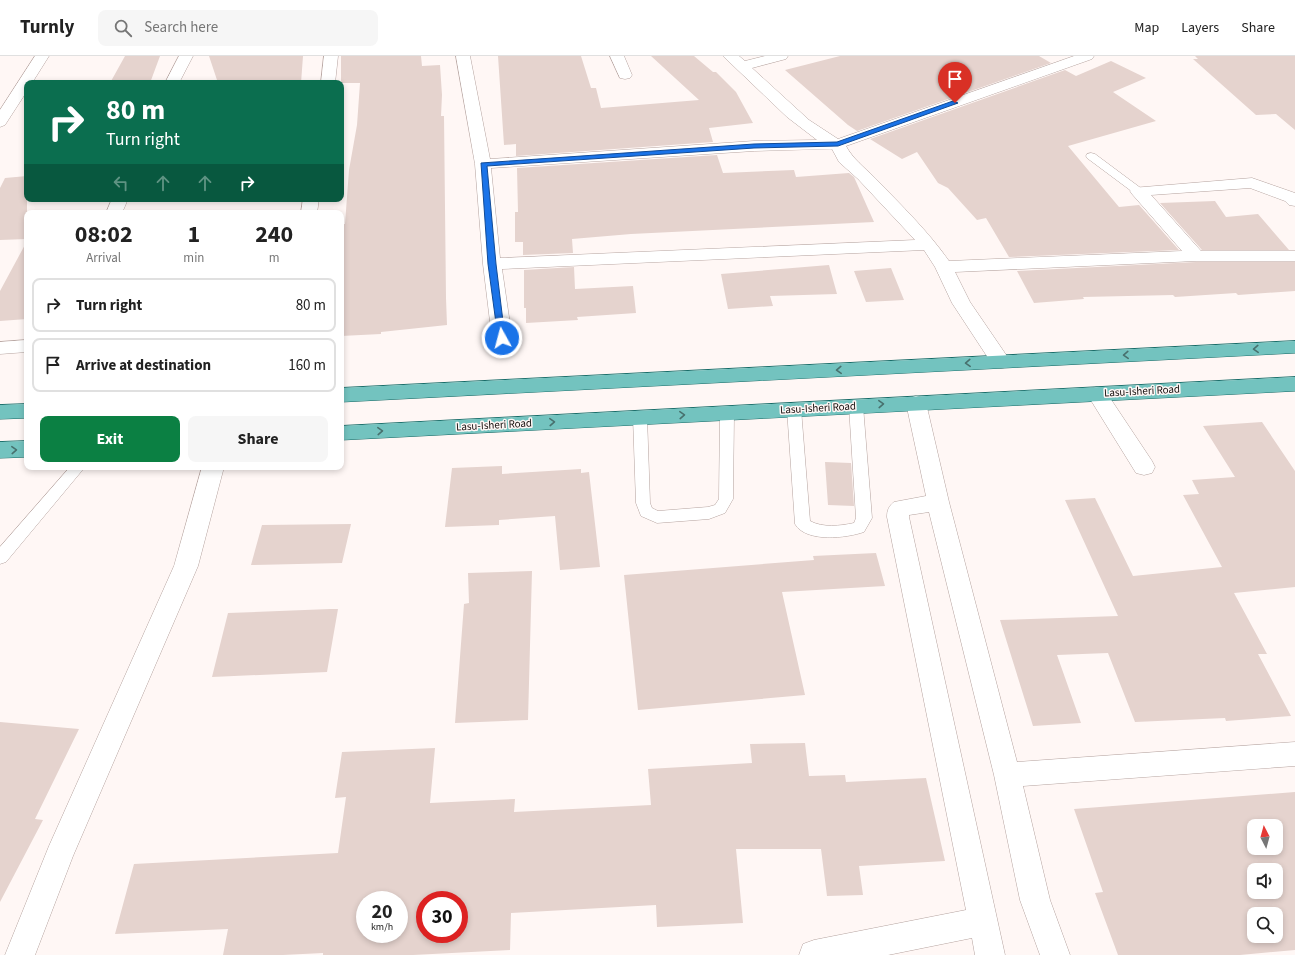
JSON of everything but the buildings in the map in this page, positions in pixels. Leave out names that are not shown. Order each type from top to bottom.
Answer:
[{"type":"main road","points":[[344,395],[1295,347]]},
{"type":"main road","name":"Lasu-Isheri Road","points":[[344,433],[916,402],[1295,384]]},
{"type":"main road","points":[[0,412],[24,411]]},
{"type":"main road","points":[[0,450],[24,449]]},
{"type":"street","points":[[27,80],[42,56]]},
{"type":"street","points":[[174,80],[186,56]]},
{"type":"street","points":[[328,80],[331,56]]},
{"type":"street","points":[[463,56],[484,164],[492,264],[502,338]]},
{"type":"street","points":[[617,56],[625,75]]},
{"type":"street","points":[[730,56],[744,66],[796,117],[815,132],[838,144],[845,159],[864,176],[929,245],[944,267],[961,303],[1001,362]]},
{"type":"street","points":[[744,66],[781,56]]},
{"type":"street","points":[[484,164],[754,146],[838,144],[1087,56]]},
{"type":"street","points":[[0,122],[24,84]]},
{"type":"street","points":[[1138,191],[1252,183],[1291,197],[1295,201]]},
{"type":"street","points":[[1138,191],[1196,256]]},
{"type":"street","points":[[492,264],[929,245]]},
{"type":"street","points":[[944,267],[1196,256],[1295,256]]},
{"type":"street","points":[[0,348],[24,346]]},
{"type":"street","points":[[1098,394],[1144,467]]},
{"type":"street","points":[[916,402],[938,502],[1007,774],[1035,900],[1055,955]]},
{"type":"street","points":[[20,955],[59,856],[186,566],[212,470]]},
{"type":"street","points":[[938,502],[902,508],[898,511],[898,517],[990,955]]},
{"type":"street","points":[[1007,774],[1295,754]]},
{"type":"street","points":[[814,955],[982,920]]},
{"type":"lane","points":[[1091,156],[1138,191]]},
{"type":"lane","points":[[794,409],[803,524],[809,528],[823,531],[846,531],[859,528],[864,518],[856,406]]},
{"type":"lane","points":[[640,417],[643,503],[646,512],[657,517],[709,513],[720,509],[726,499],[727,412]]},
{"type":"lane","points":[[0,558],[75,470]]},
{"type":"route","points":[[502,338],[492,264],[484,164],[784,144],[838,144],[955,103]]}]
